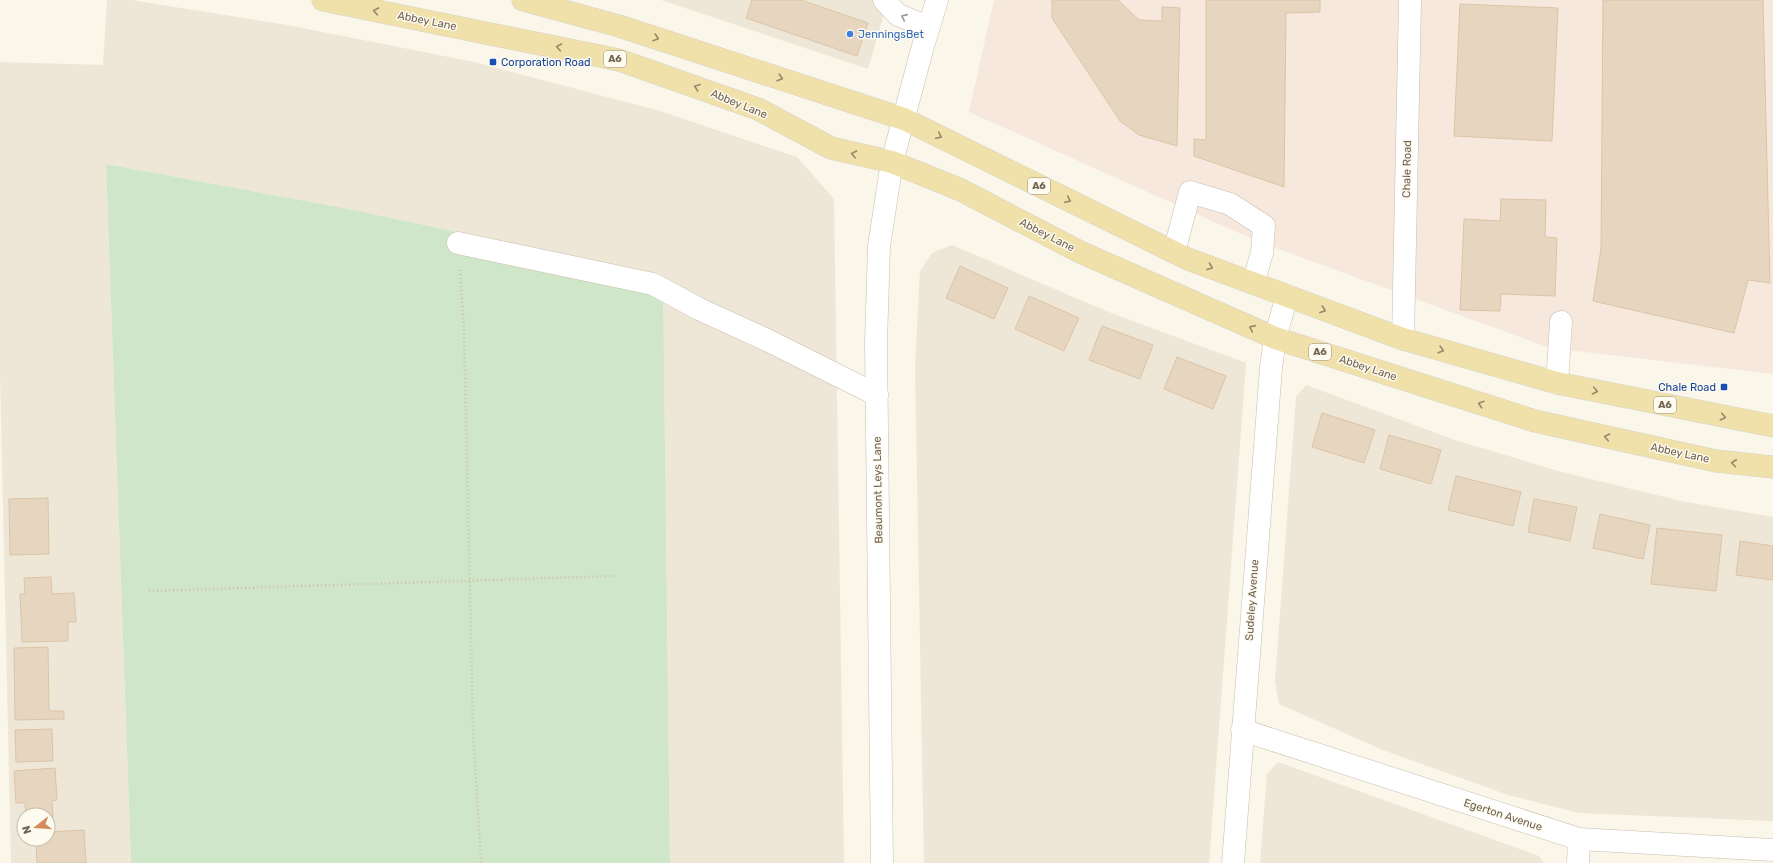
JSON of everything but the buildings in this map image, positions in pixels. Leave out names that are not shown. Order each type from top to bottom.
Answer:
[{"type":"main road","name":"Abbey Lane","points":[[323,0],[619,60],[758,110],[831,148],[892,162],[961,190],[1080,252],[1275,338],[1535,421],[1716,461],[1773,467]]},
{"type":"main road","name":"A6","points":[[523,0],[619,26],[904,119],[1174,252],[1286,296],[1403,339],[1557,383],[1773,426]]},
{"type":"street","points":[[884,0],[898,15],[928,27]]},
{"type":"street","points":[[904,119],[928,27],[937,0]]},
{"type":"street","name":"Chale Road","points":[[1403,339],[1410,0]]},
{"type":"street","name":"Beaumont Leys Lane","points":[[882,863],[877,395],[878,259],[892,162],[904,119]]},
{"type":"street","points":[[1174,252],[1190,192],[1230,204],[1264,226],[1262,253],[1253,283]]},
{"type":"street","points":[[458,243],[653,284],[700,309],[769,341],[877,395]]},
{"type":"street","name":"Sudeley Avenue","points":[[1233,863],[1270,376],[1275,338],[1286,296]]},
{"type":"street","points":[[1557,383],[1561,322]]},
{"type":"street","name":"Egerton Avenue","points":[[1242,730],[1579,840],[1773,850]]},
{"type":"street","points":[[1578,863],[1579,840]]},
{"type":"path","points":[[458,243],[464,330],[473,729],[481,863]]},
{"type":"path","points":[[149,591],[614,576]]},
{"type":"shaded area","points":[[107,0],[131,0],[287,25],[474,62],[660,111],[797,157],[834,199],[844,863],[670,863],[663,276],[349,209],[106,164],[131,863],[11,863],[0,373],[0,62],[103,65]]},
{"type":"shaded area","points":[[661,0],[888,0],[868,69]]},
{"type":"shaded area","points":[[994,0],[1773,0],[1773,374],[1550,348],[1259,242],[969,112]]},
{"type":"shaded area","points":[[952,245],[1106,311],[1246,363],[1209,863],[924,863],[915,367],[920,271],[932,253]]},
{"type":"shaded area","points":[[1306,385],[1455,440],[1562,472],[1681,501],[1773,517],[1773,821],[1579,813],[1508,795],[1383,750],[1279,704],[1275,681],[1296,397]]},
{"type":"shaded area","points":[[1278,762],[1539,856],[1544,863],[1260,863],[1267,774]]},
{"type":"green space","points":[[106,164],[349,209],[663,276],[670,863],[131,863]]},
{"type":"place","name":"JenningsBet","points":[[850,34]]},
{"type":"place","name":"Corporation Road","points":[[493,62]]},
{"type":"place","name":"Chale Road","points":[[1724,387]]}]
